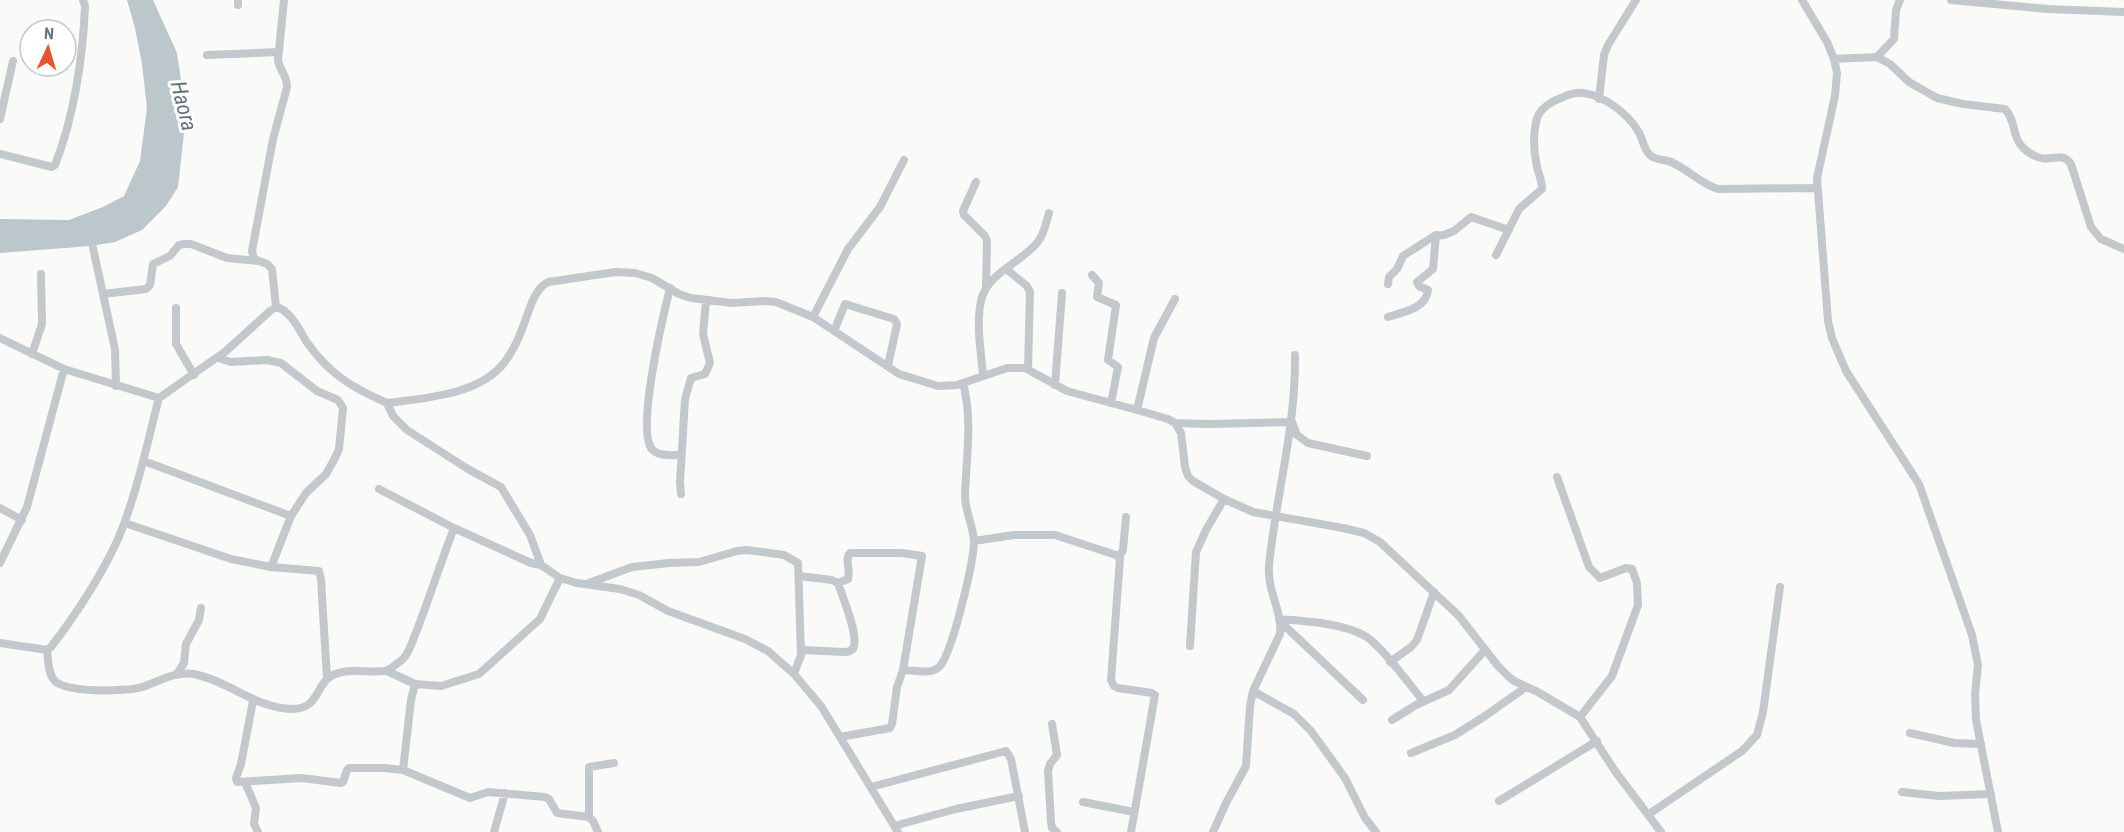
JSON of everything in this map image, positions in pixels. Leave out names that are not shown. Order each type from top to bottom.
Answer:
[{"type":"street","points":[[0,154],[52,167],[55,165],[76,88],[83,43],[85,6],[83,0]]},
{"type":"street","points":[[258,261],[254,259],[252,251],[273,140],[287,87],[287,79],[279,65],[284,0]]},
{"type":"street","points":[[1599,99],[1604,55],[1636,0]]},
{"type":"street","points":[[1802,0],[1827,42],[1834,59],[1836,85],[1819,163],[1817,188],[1828,321],[1832,338],[1846,371],[1911,470],[1926,501],[1976,646],[1978,665],[1974,707],[1998,832]]},
{"type":"street","points":[[1877,57],[1894,39],[1896,10],[1900,0]]},
{"type":"street","points":[[1951,0],[2048,9],[2124,12]]},
{"type":"street","points":[[207,55],[279,52]]},
{"type":"street","points":[[1834,59],[1877,57],[1890,64],[1909,82],[1937,98],[2007,110],[2015,137],[2025,150],[2045,160],[2064,156],[2067,158],[2091,226],[2101,239],[2124,249]]},
{"type":"street","points":[[0,119],[13,61]]},
{"type":"street","points":[[1496,255],[1520,209],[1542,189],[1536,162],[1534,136],[1537,118],[1547,104],[1569,95],[1583,93],[1619,109],[1633,122],[1649,155],[1658,160],[1670,161],[1710,187],[1718,189],[1817,188]]},
{"type":"street","points":[[813,317],[848,249],[880,207],[904,160]]},
{"type":"street","points":[[976,182],[963,211],[964,215],[985,236],[987,242],[986,287]]},
{"type":"street","points":[[983,375],[979,314],[986,287],[994,277],[1040,239],[1049,213]]},
{"type":"street","points":[[1388,284],[1389,277],[1397,269],[1403,256],[1436,235],[1454,231],[1471,217],[1509,230]]},
{"type":"street","points":[[1388,317],[1418,306],[1428,296],[1428,290],[1419,286],[1418,282],[1433,269],[1436,235]]},
{"type":"street","points":[[103,294],[147,289],[150,285],[153,264],[170,256],[179,245],[191,244],[227,258],[267,264],[272,269],[276,307]]},
{"type":"street","points":[[93,248],[115,349],[116,386]]},
{"type":"street","points":[[1006,269],[1027,286],[1030,292],[1028,369]]},
{"type":"street","points":[[47,650],[60,636],[99,575],[125,524],[144,461],[159,398],[218,358],[258,320],[276,307],[282,308],[292,318],[327,369],[356,388],[387,403],[454,393],[471,385],[498,369],[513,351],[540,287],[548,282],[616,272],[635,273],[652,278],[684,297],[732,303],[766,301],[785,305],[813,317],[899,374],[938,386],[963,382],[1013,367],[1028,369],[1054,385],[1077,395],[1137,410],[1175,423],[1292,422]]},
{"type":"street","points":[[32,354],[42,324],[41,274]]},
{"type":"street","points":[[1092,275],[1099,283],[1097,297],[1116,305],[1108,360],[1118,367],[1111,403]]},
{"type":"street","points":[[670,288],[648,398],[648,436],[652,449],[658,454],[681,455]]},
{"type":"street","points":[[1054,385],[1062,292]]},
{"type":"street","points":[[1137,410],[1154,338],[1175,299]]},
{"type":"street","points":[[681,494],[681,455],[687,388],[691,378],[705,374],[710,363],[702,330],[706,301]]},
{"type":"street","points":[[834,331],[845,304],[894,319],[897,324],[888,366]]},
{"type":"street","points":[[176,308],[176,344],[194,375]]},
{"type":"street","points":[[0,338],[64,369],[159,398]]},
{"type":"street","points":[[1213,832],[1246,766],[1253,691],[1280,634],[1280,622],[1269,578],[1275,517],[1296,390],[1295,355]]},
{"type":"street","points":[[218,358],[231,362],[267,360],[281,363],[303,381],[338,400],[343,408],[339,448],[335,458],[326,474],[306,494],[291,516],[271,567]]},
{"type":"street","points":[[0,563],[22,520],[44,448],[64,369]]},
{"type":"street","points":[[903,670],[933,671],[942,664],[966,591],[974,541],[972,524],[965,504],[969,435],[963,382]]},
{"type":"street","points":[[387,403],[393,416],[407,430],[501,487],[530,535],[541,565]]},
{"type":"street","points":[[1292,422],[1298,435],[1308,443],[1367,456]]},
{"type":"street","points":[[1175,423],[1181,434],[1188,476],[1193,481],[1253,512],[1343,528],[1373,537],[1388,548],[1459,616],[1507,675],[1580,717],[1615,771],[1661,832]]},
{"type":"street","points":[[144,461],[291,516]]},
{"type":"street","points":[[1557,477],[1589,567],[1600,578],[1626,568],[1632,569],[1637,583],[1638,605],[1612,676],[1580,717]]},
{"type":"street","points":[[379,489],[454,528],[531,563],[541,565],[560,578],[620,589],[639,595],[668,611],[745,639],[768,651],[794,674],[821,706],[896,829],[956,809],[1019,796]]},
{"type":"street","points":[[1190,646],[1196,552],[1224,499]]},
{"type":"street","points":[[0,508],[22,520]]},
{"type":"street","points":[[1126,517],[1123,550],[1119,557],[1121,562],[1111,680],[1118,688],[1155,695],[1131,832]]},
{"type":"street","points":[[125,524],[231,559],[271,567],[315,570],[321,573],[327,679]]},
{"type":"street","points":[[387,671],[408,653],[454,528]]},
{"type":"street","points":[[974,541],[1014,535],[1055,535],[1119,557]]},
{"type":"street","points":[[587,584],[632,567],[699,562],[737,551],[747,550],[784,555],[794,559],[798,563],[801,650],[800,662],[794,674]]},
{"type":"street","points":[[799,576],[838,583],[848,579],[847,558],[850,553],[922,556],[892,724],[890,728],[840,737]]},
{"type":"street","points":[[47,650],[51,677],[58,684],[67,687],[120,691],[142,687],[177,674],[194,674],[239,692],[253,701],[293,709],[303,707],[313,701],[327,679],[337,674],[387,671],[415,684],[441,686],[479,674],[540,619],[560,578]]},
{"type":"street","points":[[801,650],[844,652],[851,651],[853,648],[852,621],[838,583]]},
{"type":"street","points":[[1649,814],[1742,751],[1757,735],[1763,712],[1780,587]]},
{"type":"street","points":[[1390,662],[1417,640],[1434,592]]},
{"type":"street","points":[[177,674],[184,663],[186,644],[199,620],[201,608]]},
{"type":"street","points":[[1280,622],[1339,627],[1366,636],[1423,702]]},
{"type":"street","points":[[1280,622],[1363,700]]},
{"type":"street","points":[[0,643],[47,650]]},
{"type":"street","points":[[1392,720],[1449,690],[1485,650]]},
{"type":"street","points":[[403,770],[415,684]]},
{"type":"street","points":[[1411,753],[1455,735],[1526,687]]},
{"type":"street","points":[[1253,691],[1294,714],[1311,731],[1346,778],[1365,818],[1376,832]]},
{"type":"street","points":[[253,701],[237,782],[302,778],[341,783],[344,782],[347,770],[350,768],[403,770],[470,798],[488,792],[545,797],[549,799],[557,813],[589,817],[598,832]]},
{"type":"street","points":[[1052,724],[1057,755],[1048,771],[1051,822],[1052,828],[1057,832]]},
{"type":"street","points":[[1910,733],[1954,743],[1981,744]]},
{"type":"street","points":[[1498,801],[1597,741]]},
{"type":"street","points":[[871,787],[1006,751],[1011,759],[1025,832]]},
{"type":"street","points":[[589,817],[589,767],[614,763]]},
{"type":"street","points":[[245,782],[256,808],[254,824],[258,832]]},
{"type":"street","points":[[1902,792],[1938,796],[1990,794]]},
{"type":"street","points":[[494,832],[505,793]]},
{"type":"street","points":[[1083,802],[1134,812]]},
{"type":"shaded area","points":[[127,0],[153,0],[177,53],[185,124],[178,187],[166,206],[142,230],[115,242],[0,253],[0,219],[69,220],[124,196],[140,161],[147,108],[142,64]]},
{"type":"water label","name":"Haora","points":[[184,106]]}]
